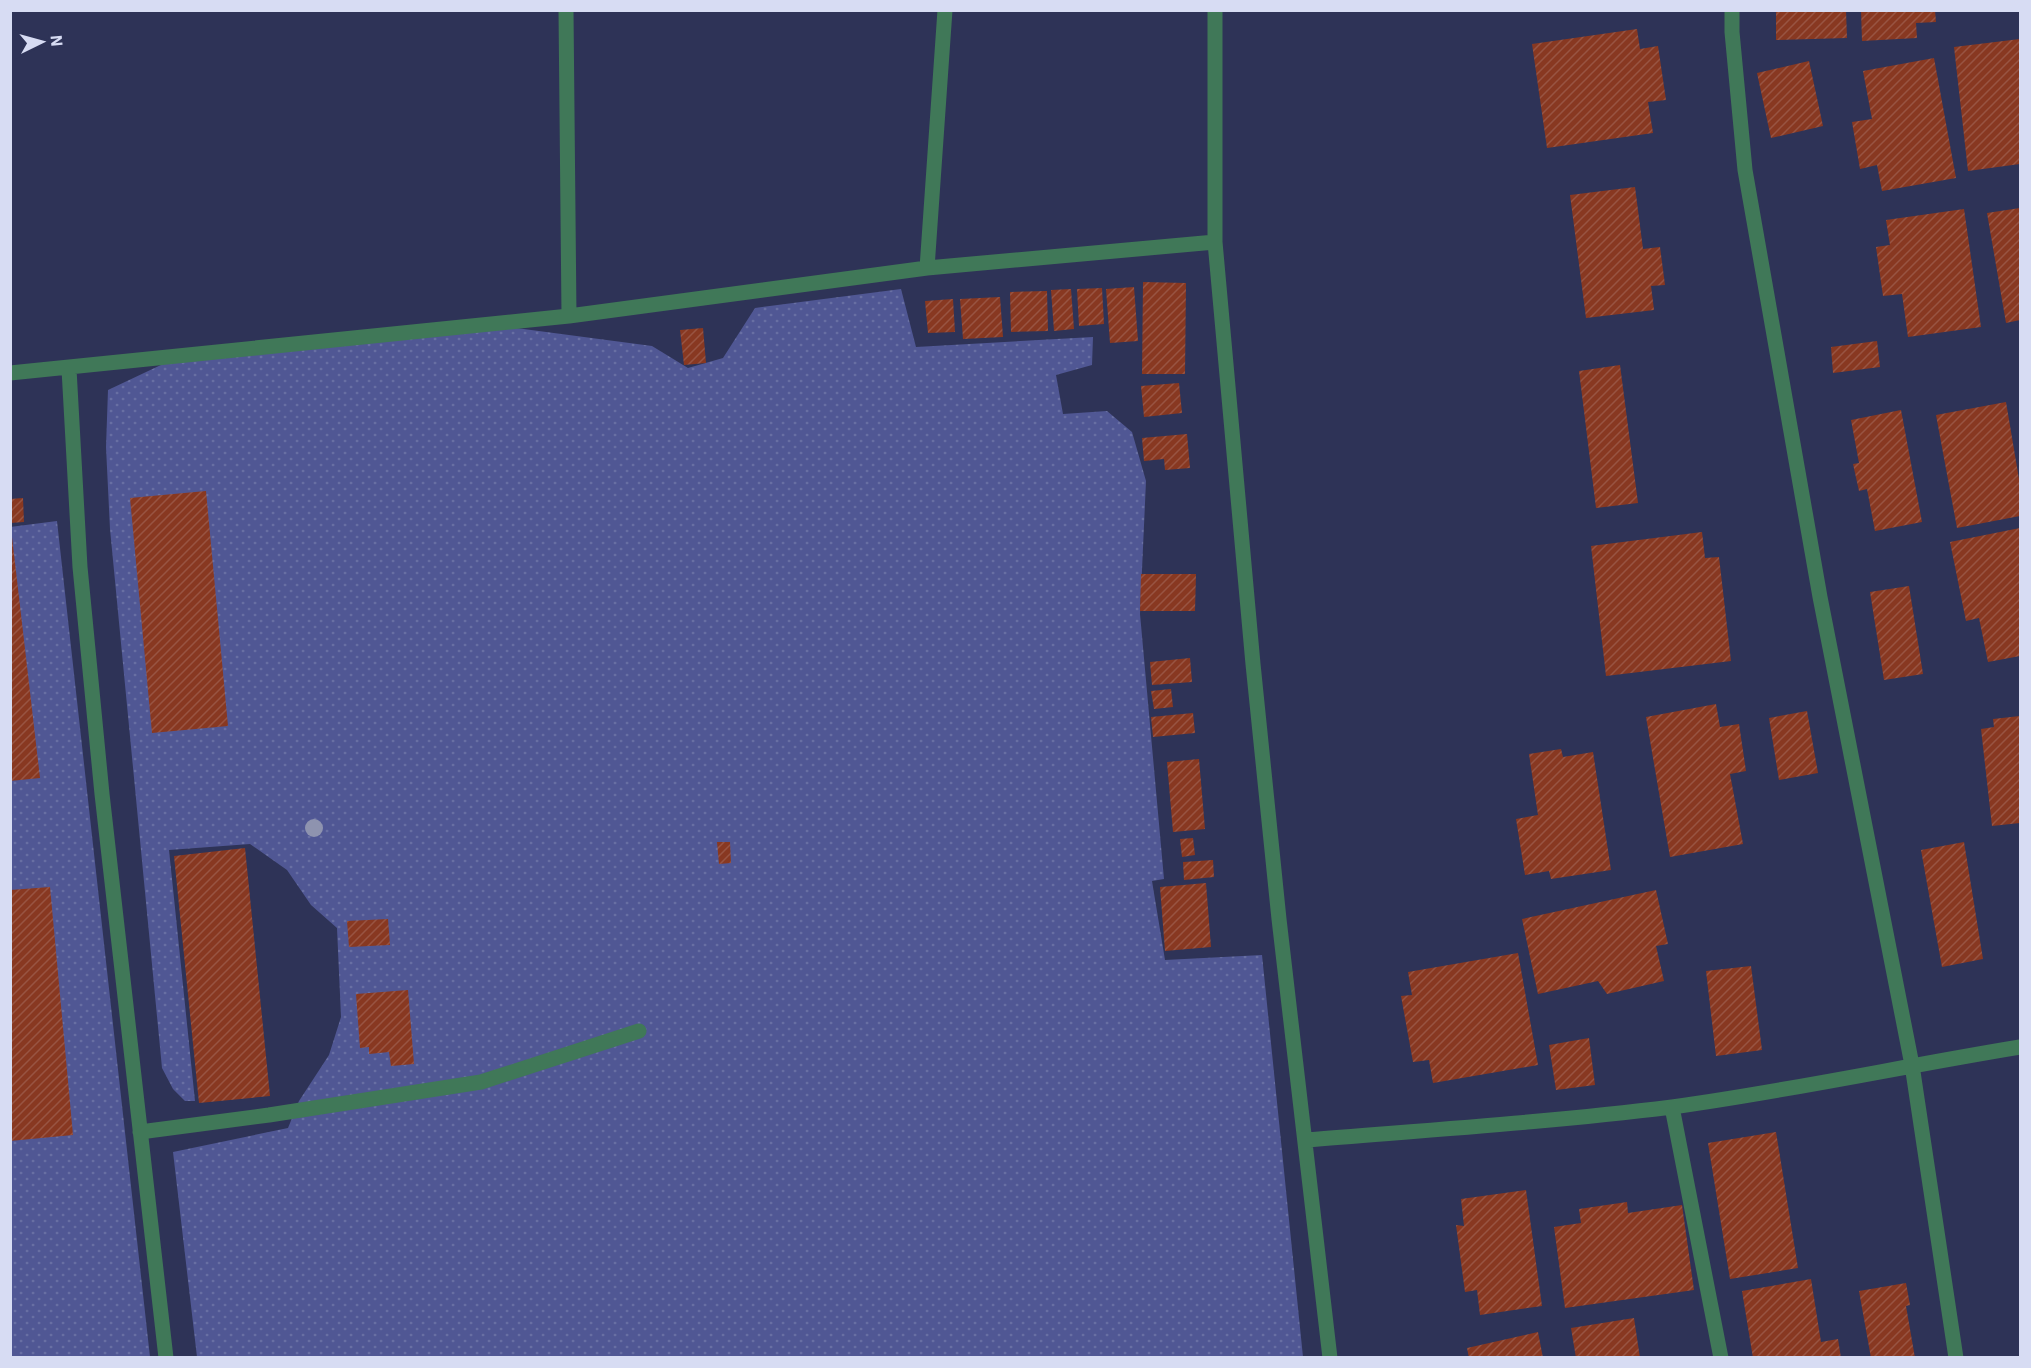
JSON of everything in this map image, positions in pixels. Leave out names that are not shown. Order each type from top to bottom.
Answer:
[{"type":"street","points":[[566,10],[569,316]]},
{"type":"street","points":[[927,268],[945,10]]},
{"type":"street","points":[[1215,10],[1215,242],[1279,918],[1330,1358]]},
{"type":"street","points":[[1732,10],[1732,32],[1747,181],[1820,597],[1912,1065],[1956,1358]]},
{"type":"street","points":[[10,373],[69,369],[569,316],[927,268],[1215,242]]},
{"type":"street","points":[[69,369],[80,567],[102,794],[166,1358]]},
{"type":"street","points":[[140,1132],[480,1082],[639,1031]]},
{"type":"street","points":[[1306,1140],[1672,1107],[2020,1047]]},
{"type":"street","points":[[1672,1107],[1721,1358]]},
{"type":"shaded area","points":[[901,289],[916,347],[1093,337],[1092,365],[1056,375],[1063,414],[1107,411],[1132,432],[1146,481],[1140,614],[1164,879],[1152,881],[1165,960],[1262,955],[1303,1357],[197,1357],[173,1152],[288,1128],[299,1101],[329,1055],[341,1017],[337,928],[311,905],[287,870],[250,844],[169,850],[195,1101],[185,1101],[173,1089],[162,1068],[110,529],[106,447],[108,390],[163,364],[516,328],[652,346],[688,368],[723,358],[755,308]]},
{"type":"shaded area","points":[[57,521],[150,1357],[11,1357],[10,527]]},
{"type":"building","points":[[1776,10],[1846,10],[1847,38],[1776,40]]},
{"type":"building","points":[[1861,10],[1935,10],[1936,22],[1916,23],[1917,38],[1862,41]]},
{"type":"building","points":[[1637,29],[1640,49],[1658,46],[1666,100],[1648,102],[1653,133],[1547,148],[1532,44]]},
{"type":"building","points":[[2020,39],[2020,164],[1968,171],[1954,47]]},
{"type":"building","points":[[1934,58],[1956,178],[1882,191],[1877,165],[1860,169],[1852,122],[1872,119],[1863,71]]},
{"type":"building","points":[[1809,61],[1823,126],[1771,138],[1757,73]]},
{"type":"building","points":[[1635,187],[1643,249],[1660,247],[1665,285],[1651,286],[1654,310],[1586,318],[1570,195]]},
{"type":"building","points":[[2020,208],[2020,320],[2006,323],[1987,213]]},
{"type":"building","points":[[1964,209],[1981,327],[1908,337],[1902,294],[1883,296],[1876,247],[1890,245],[1886,220]]},
{"type":"building","points":[[1143,282],[1186,283],[1185,374],[1142,374]]},
{"type":"building","points":[[1134,287],[1138,341],[1110,343],[1106,289]]},
{"type":"building","points":[[1102,288],[1104,324],[1079,326],[1077,289]]},
{"type":"building","points":[[1071,289],[1074,329],[1054,331],[1051,290]]},
{"type":"building","points":[[1047,291],[1048,331],[1011,332],[1010,292]]},
{"type":"building","points":[[1000,297],[1003,337],[963,339],[960,299]]},
{"type":"building","points":[[953,299],[955,332],[928,333],[925,301]]},
{"type":"building","points":[[703,328],[706,363],[684,365],[680,330]]},
{"type":"building","points":[[1877,341],[1880,367],[1833,373],[1831,347]]},
{"type":"building","points":[[1620,365],[1638,503],[1596,508],[1579,371]]},
{"type":"building","points":[[1179,383],[1182,413],[1144,417],[1141,386]]},
{"type":"building","points":[[2006,402],[2020,485],[2020,516],[1957,528],[1936,415]]},
{"type":"building","points":[[1901,410],[1922,522],[1875,531],[1867,489],[1859,491],[1853,464],[1859,463],[1851,420]]},
{"type":"building","points":[[1187,434],[1190,468],[1165,470],[1164,459],[1144,461],[1142,438]]},
{"type":"building","points":[[206,491],[228,726],[152,733],[130,498]]},
{"type":"building","points":[[23,498],[24,522],[10,523],[10,499]]},
{"type":"building","points":[[2020,528],[2020,656],[1988,662],[1979,618],[1966,621],[1950,542]]},
{"type":"building","points":[[1702,532],[1705,558],[1719,557],[1731,661],[1606,676],[1591,546]]},
{"type":"building","points":[[10,537],[12,537],[40,778],[10,781]]},
{"type":"building","points":[[1141,574],[1196,574],[1195,611],[1140,611]]},
{"type":"building","points":[[1909,586],[1923,674],[1884,680],[1870,592]]},
{"type":"building","points":[[1190,658],[1192,682],[1152,685],[1150,662]]},
{"type":"building","points":[[1171,689],[1173,707],[1154,709],[1151,691]]},
{"type":"building","points":[[1716,704],[1720,727],[1739,724],[1746,771],[1730,774],[1743,844],[1670,857],[1646,717]]},
{"type":"building","points":[[1807,711],[1818,773],[1779,780],[1769,718]]},
{"type":"building","points":[[1193,713],[1195,733],[1153,737],[1151,717]]},
{"type":"building","points":[[2020,716],[2020,823],[1992,826],[1981,729],[1994,727],[1993,719]]},
{"type":"building","points":[[1561,749],[1563,757],[1593,752],[1611,870],[1551,879],[1549,871],[1525,875],[1516,819],[1538,815],[1529,754]]},
{"type":"building","points":[[1199,759],[1205,829],[1173,832],[1167,762]]},
{"type":"building","points":[[1193,838],[1195,855],[1182,857],[1180,839]]},
{"type":"building","points":[[717,842],[730,842],[731,863],[719,864]]},
{"type":"building","points":[[1964,842],[1983,959],[1942,967],[1921,850]]},
{"type":"building","points":[[245,848],[270,1096],[199,1103],[174,856]]},
{"type":"building","points":[[1213,860],[1214,877],[1184,880],[1183,862]]},
{"type":"building","points":[[1206,883],[1211,947],[1165,951],[1160,887]]},
{"type":"building","points":[[50,887],[73,1135],[10,1141],[10,890]]},
{"type":"building","points":[[1656,890],[1668,944],[1656,946],[1664,981],[1607,994],[1598,981],[1538,994],[1522,919]]},
{"type":"building","points":[[388,919],[390,945],[349,947],[347,921]]},
{"type":"building","points":[[1518,953],[1538,1065],[1433,1083],[1429,1060],[1413,1062],[1401,996],[1412,995],[1408,972]]},
{"type":"building","points":[[1751,966],[1762,1050],[1716,1056],[1706,971]]},
{"type":"building","points":[[408,990],[414,1064],[391,1066],[389,1052],[369,1054],[369,1047],[360,1048],[356,994]]},
{"type":"building","points":[[1589,1038],[1595,1085],[1556,1090],[1549,1045]]},
{"type":"building","points":[[1776,1132],[1798,1268],[1730,1279],[1708,1143]]},
{"type":"building","points":[[1526,1190],[1542,1306],[1480,1315],[1477,1290],[1465,1292],[1456,1225],[1464,1226],[1461,1199]]},
{"type":"building","points":[[1627,1202],[1628,1213],[1682,1205],[1694,1290],[1565,1308],[1554,1227],[1581,1223],[1579,1209]]},
{"type":"building","points":[[1811,1279],[1821,1342],[1838,1339],[1841,1358],[1753,1358],[1742,1291]]},
{"type":"building","points":[[1906,1283],[1910,1305],[1906,1306],[1915,1358],[1871,1358],[1859,1291]]},
{"type":"building","points":[[1634,1318],[1640,1358],[1576,1358],[1571,1328]]},
{"type":"building","points":[[1538,1332],[1543,1358],[1469,1358],[1467,1348]]}]
